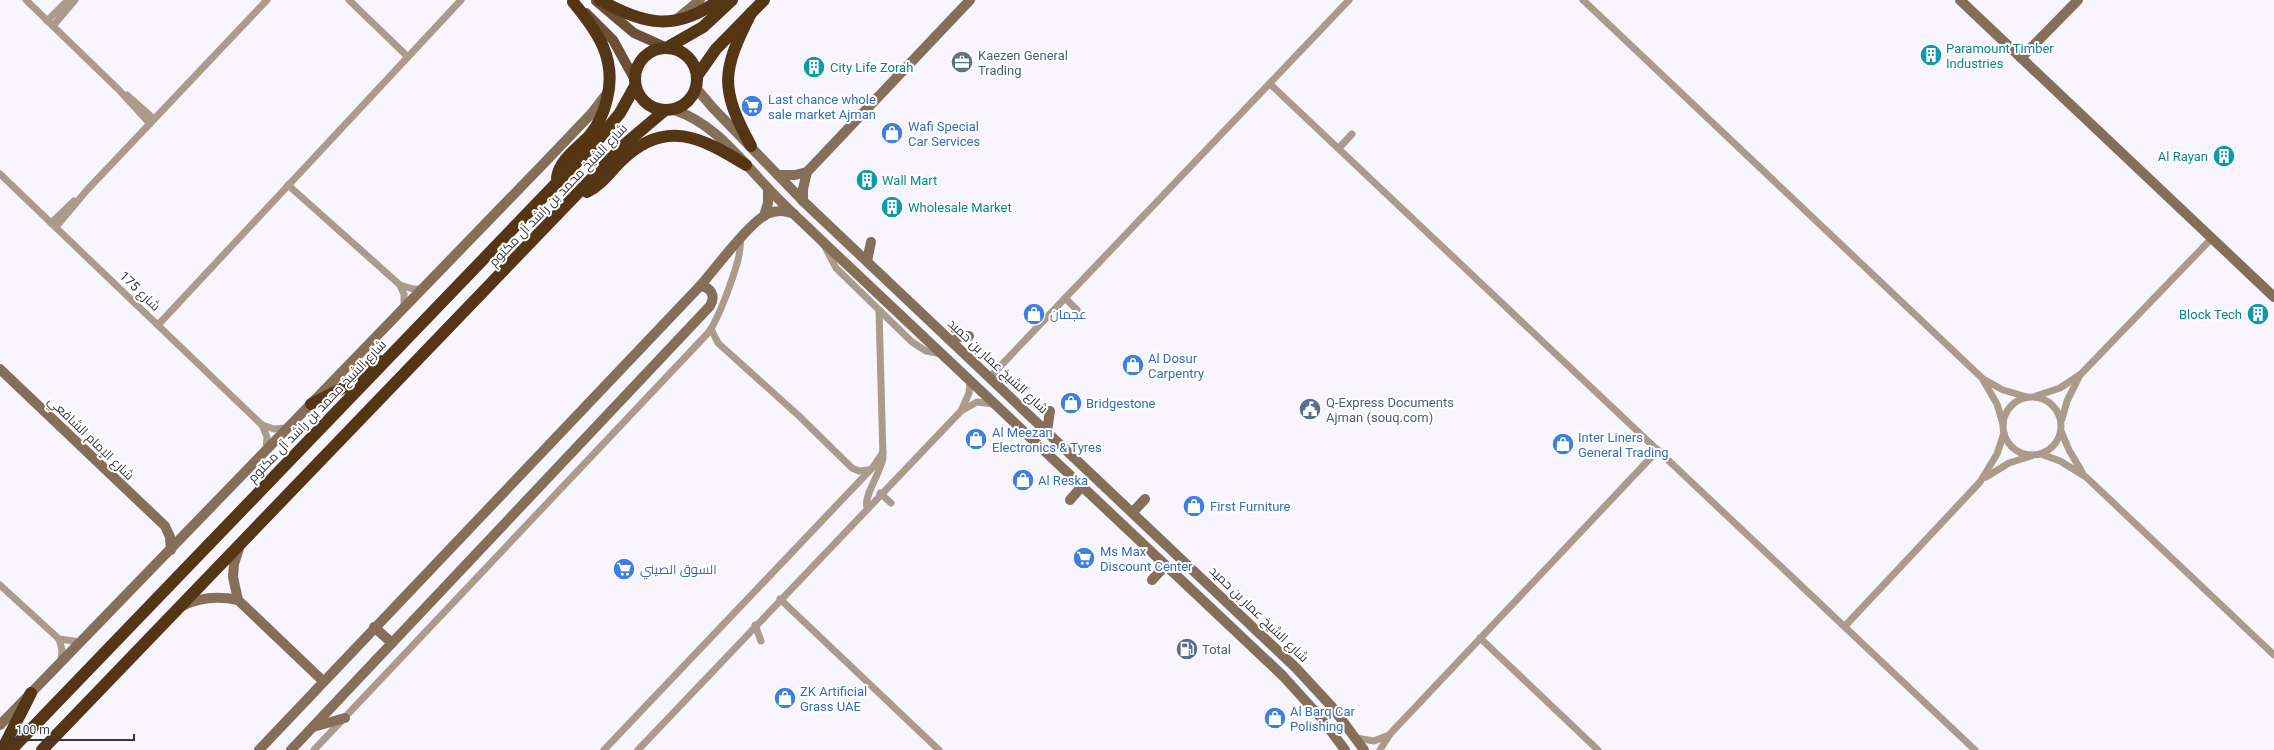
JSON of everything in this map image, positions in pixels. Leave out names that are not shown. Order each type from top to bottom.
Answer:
[{"type":"highway","points":[[600,0],[640,19],[659,22],[675,21],[694,16],[719,0]]},
{"type":"highway","points":[[732,0],[703,27],[667,47],[654,50],[644,56],[639,63],[635,82],[639,95],[645,103],[668,110],[687,102],[716,49],[764,0]]},
{"type":"highway","points":[[556,181],[557,173],[563,163],[595,128],[605,106],[609,91],[611,72],[602,43],[592,25],[572,1]]},
{"type":"highway","points":[[751,13],[730,58],[727,83],[732,108],[751,146]]},
{"type":"highway","points":[[667,47],[676,49],[688,56],[696,69],[697,82]]},
{"type":"highway","name":"شارع الشيخ محمد بن راشد آل مكتوم","points":[[11,750],[556,181],[606,132],[620,112],[635,82]]},
{"type":"highway","name":"شارع الشيخ محمد بن راشد آل مكتوم","points":[[42,750],[174,610],[578,195],[636,133],[668,110]]},
{"type":"highway","points":[[578,195],[597,186],[636,149],[658,138],[694,137],[746,165]]},
{"type":"highway","points":[[311,404],[347,386],[381,356],[394,350]]},
{"type":"highway","points":[[2,750],[31,693]]},
{"type":"main road","points":[[595,0],[634,33],[667,47]]},
{"type":"main road","points":[[572,1],[614,40],[635,82]]},
{"type":"street","points":[[26,0],[152,121]]},
{"type":"street","points":[[50,24],[68,0]]},
{"type":"street","points":[[50,24],[75,0]]},
{"type":"street","points":[[54,225],[267,0]]},
{"type":"street","points":[[349,0],[408,57]]},
{"type":"street","points":[[158,325],[461,0]]},
{"type":"street","points":[[675,21],[700,0]]},
{"type":"street","points":[[803,201],[803,189],[807,172],[970,0]]},
{"type":"street","points":[[990,377],[1349,0]]},
{"type":"street","points":[[1582,0],[1982,378],[2003,390],[2027,397]]},
{"type":"street","points":[[1960,0],[2274,297]]},
{"type":"street","points":[[2021,58],[2078,0]]},
{"type":"street","name":"شارع الشيخ عمار بن حميد","points":[[697,82],[713,108],[803,201],[1296,668],[1333,708],[1364,750]]},
{"type":"street","points":[[1270,84],[1975,750]]},
{"type":"street","points":[[0,725],[171,550],[286,428],[311,404],[591,114],[609,91]]},
{"type":"street","points":[[668,110],[693,117],[711,128],[768,189],[822,241],[996,404],[1296,690],[1345,750]]},
{"type":"street","points":[[1339,148],[1352,134]]},
{"type":"street","points":[[778,175],[795,175],[807,172]]},
{"type":"street","name":"شارع 175","points":[[0,174],[262,425]]},
{"type":"street","points":[[288,185],[400,285],[404,294],[404,307]]},
{"type":"street","points":[[764,216],[768,203],[768,189]]},
{"type":"street","points":[[259,750],[374,627],[700,286],[740,240],[764,216],[779,211],[794,214]]},
{"type":"street","points":[[2003,424],[2005,416],[2013,404],[2027,397],[2036,396],[2060,388],[2081,374],[2212,238]]},
{"type":"street","points":[[314,750],[711,330],[740,256],[740,240]]},
{"type":"street","points":[[822,241],[826,252],[836,268],[916,346],[926,351],[943,354]]},
{"type":"street","points":[[867,261],[871,242]]},
{"type":"street","points":[[400,285],[413,289],[422,289]]},
{"type":"street","points":[[291,750],[710,306],[712,299],[711,293],[707,288],[700,286]]},
{"type":"street","points":[[1065,298],[1077,310]]},
{"type":"street","points":[[867,507],[866,499],[881,468],[883,452],[879,310]]},
{"type":"street","points":[[711,330],[718,343],[799,416],[852,468],[859,471],[870,470]]},
{"type":"street","points":[[948,338],[969,336]]},
{"type":"street","name":"شارع الإمام الشافعي","points":[[0,369],[164,526],[170,537],[171,550]]},
{"type":"street","points":[[2081,374],[2067,401],[2061,421],[2061,431],[2072,455],[2086,477]]},
{"type":"street","points":[[1982,378],[1997,404],[2004,433],[2011,446],[2017,451],[2031,455]]},
{"type":"street","points":[[961,411],[969,393],[970,380]]},
{"type":"street","points":[[2036,396],[2050,402],[2056,407],[2061,421]]},
{"type":"street","points":[[638,750],[880,493],[961,411],[977,402],[996,404]]},
{"type":"street","points":[[1047,431],[1050,411]]},
{"type":"street","points":[[262,425],[274,429],[286,428]]},
{"type":"street","points":[[262,425],[267,437],[266,450]]},
{"type":"street","points":[[1980,482],[2004,466],[2031,455],[2041,454],[2054,445],[2061,431]]},
{"type":"street","points":[[1845,626],[1980,482],[1997,454],[2004,433]]},
{"type":"street","points":[[1380,750],[1390,734],[1658,450]]},
{"type":"street","points":[[604,750],[870,470],[883,452]]},
{"type":"street","points":[[2041,454],[2064,464],[2086,477],[2274,655]]},
{"type":"street","points":[[1070,500],[1082,486]]},
{"type":"street","points":[[880,493],[891,503]]},
{"type":"street","points":[[1133,512],[1145,499]]},
{"type":"street","points":[[164,526],[176,530],[189,530]]},
{"type":"street","points":[[241,541],[234,564],[234,583],[238,600],[323,681]]},
{"type":"street","points":[[1152,580],[1165,566]]},
{"type":"street","points":[[0,585],[59,639],[62,650],[61,661]]},
{"type":"street","points":[[174,610],[205,598],[227,598],[238,600]]},
{"type":"street","points":[[780,599],[939,750]]},
{"type":"street","points":[[755,626],[761,641]]},
{"type":"street","points":[[374,627],[392,643]]},
{"type":"street","points":[[1480,638],[1598,750]]},
{"type":"street","points":[[59,639],[80,642]]},
{"type":"street","points":[[313,727],[345,718]]},
{"type":"street","points":[[1356,738],[1374,741],[1390,734]]},
{"type":"place","name":"Paramount Timber Industries","points":[[1931,55]]},
{"type":"place","name":"Kaezen General Trading","points":[[962,62]]},
{"type":"place","name":"City Life Zorah","points":[[814,67]]},
{"type":"place","name":"Last chance whole sale market Ajman","points":[[752,106]]},
{"type":"place","name":"Wafi Special Car Services","points":[[892,133]]},
{"type":"place","name":"Al Rayan","points":[[2224,156]]},
{"type":"place","name":"Wall Mart","points":[[867,180]]},
{"type":"place","name":"Wholesale Market","points":[[892,207]]},
{"type":"place","name":"عجمان","points":[[1034,314]]},
{"type":"place","name":"Block Tech","points":[[2258,314]]},
{"type":"place","name":"Al Dosur Carpentry","points":[[1133,365]]},
{"type":"place","name":"Bridgestone","points":[[1071,403]]},
{"type":"place","name":"Q-Express Documents Ajman (souq.com)","points":[[1310,409]]},
{"type":"place","name":"Al Meezan Electronics & Tyres","points":[[976,439]]},
{"type":"place","name":"Inter Liners General Trading","points":[[1563,444]]},
{"type":"place","name":"Al Reska","points":[[1023,480]]},
{"type":"place","name":"First Furniture","points":[[1194,506]]},
{"type":"place","name":"Ms Max Discount Center","points":[[1084,558]]},
{"type":"place","name":"السوق الصيني","points":[[624,569]]},
{"type":"place","name":"Total","points":[[1187,649]]},
{"type":"place","name":"ZK Artificial Grass UAE","points":[[785,698]]},
{"type":"place","name":"Al Barq Car Polishing","points":[[1275,718]]}]
